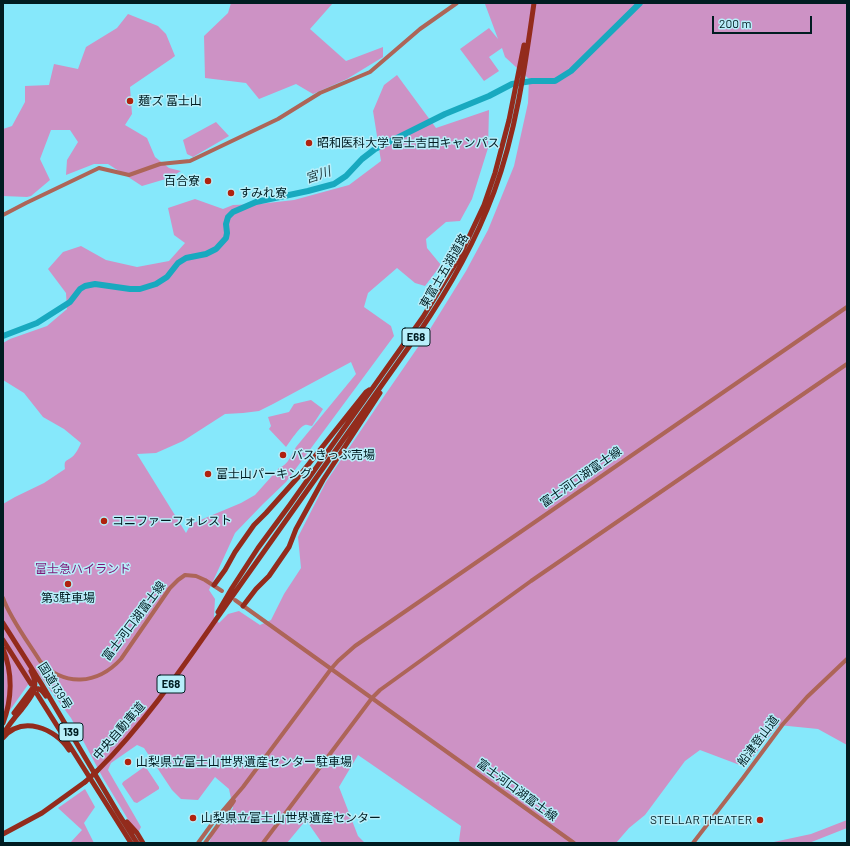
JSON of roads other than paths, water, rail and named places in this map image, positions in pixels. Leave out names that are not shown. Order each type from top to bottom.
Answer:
[{"type":"highway","name":"東富士五湖道路","points":[[258,548],[374,388],[423,317],[450,274],[466,244],[484,205],[495,173],[521,75],[533,3]]},
{"type":"highway","name":"東富士五湖道路","points":[[264,552],[432,314],[455,277],[479,229],[494,192],[505,158],[514,121],[516,97]]},
{"type":"highway","points":[[243,606],[256,589],[269,576],[289,547],[296,530],[323,480],[399,361]]},
{"type":"highway","name":"E68","points":[[214,585],[254,525],[266,514],[305,470],[366,392],[374,388]]},
{"type":"highway","name":"中央自動車道","points":[[96,769],[140,720],[182,665],[209,627],[258,548]]},
{"type":"highway","name":"中央自動車道","points":[[3,832],[42,813],[85,780],[123,744],[184,666],[264,552]]},
{"type":"highway","name":"国道139号","points":[[3,623],[63,718],[131,843]]},
{"type":"highway","name":"国道139号","points":[[3,640],[32,686]]},
{"type":"highway","points":[[3,729],[34,682],[33,674],[19,647]]},
{"type":"highway","points":[[3,649],[7,663],[10,686],[8,709],[3,723]]},
{"type":"highway","points":[[32,686],[41,689],[44,692],[63,718]]},
{"type":"highway","points":[[3,737],[10,724],[33,693],[32,686]]},
{"type":"highway","name":"国道139号","points":[[37,694],[86,771],[137,843]]},
{"type":"highway","points":[[3,737],[10,731],[20,727],[29,726],[42,728],[61,740],[86,771]]},
{"type":"highway","points":[[116,814],[127,843]]},
{"type":"highway","points":[[116,814],[137,833],[143,843]]},
{"type":"main road","points":[[3,215],[99,168],[129,175],[160,164],[190,161],[278,119],[320,94],[370,72],[420,29],[457,3]]},
{"type":"main road","name":"富士河口湖富士線","points":[[205,843],[243,787],[331,669],[346,654],[847,307]]},
{"type":"main road","points":[[263,843],[372,698],[380,690],[531,581],[847,364]]},
{"type":"main road","name":"富士河口湖富士線","points":[[3,598],[10,613],[44,666],[63,677],[84,680],[98,676],[111,669],[121,659],[170,588],[185,575],[196,576],[222,591]]},
{"type":"main road","name":"富士河口湖富士線","points":[[235,600],[574,843]]},
{"type":"main road","name":"船津登山道","points":[[695,842],[783,724],[807,697],[847,659]]},
{"type":"main road","name":"富士河口湖富士線","points":[[198,843],[214,821],[243,787]]},
{"type":"waterway","name":"宮川","points":[[3,336],[37,323],[70,302],[80,289],[85,286],[95,284],[140,289],[156,284],[167,277],[178,263],[186,258],[206,254],[216,249],[226,238],[226,224],[228,217],[233,212],[256,202],[334,184],[346,176],[362,159],[375,149],[445,114],[489,96],[512,84],[532,81],[555,81],[571,71],[640,3]]},
{"type":"place","name":"麺'ズ 冨士山","points":[[130,101]]},
{"type":"place","name":"昭和医科大学 富士吉田キャンパス","points":[[309,143]]},
{"type":"place","name":"百合寮","points":[[208,181]]},
{"type":"place","name":"すみれ寮","points":[[231,193]]},
{"type":"place","name":"バスきっぷ売場","points":[[283,455]]},
{"type":"place","name":"富士山パーキング","points":[[208,474]]},
{"type":"place","name":"コニファーフォレスト","points":[[104,521]]},
{"type":"place","name":"第3駐車場","points":[[68,584]]},
{"type":"place","name":"山梨県立富士山世界遺産センター駐車場","points":[[128,762]]},
{"type":"place","name":"山梨県立富士山世界遺産センター","points":[[193,818]]},
{"type":"place","name":"STELLAR THEATER","points":[[760,820]]},
{"type":"park label","name":"富士急ハイランド","points":[[83,569]]}]
